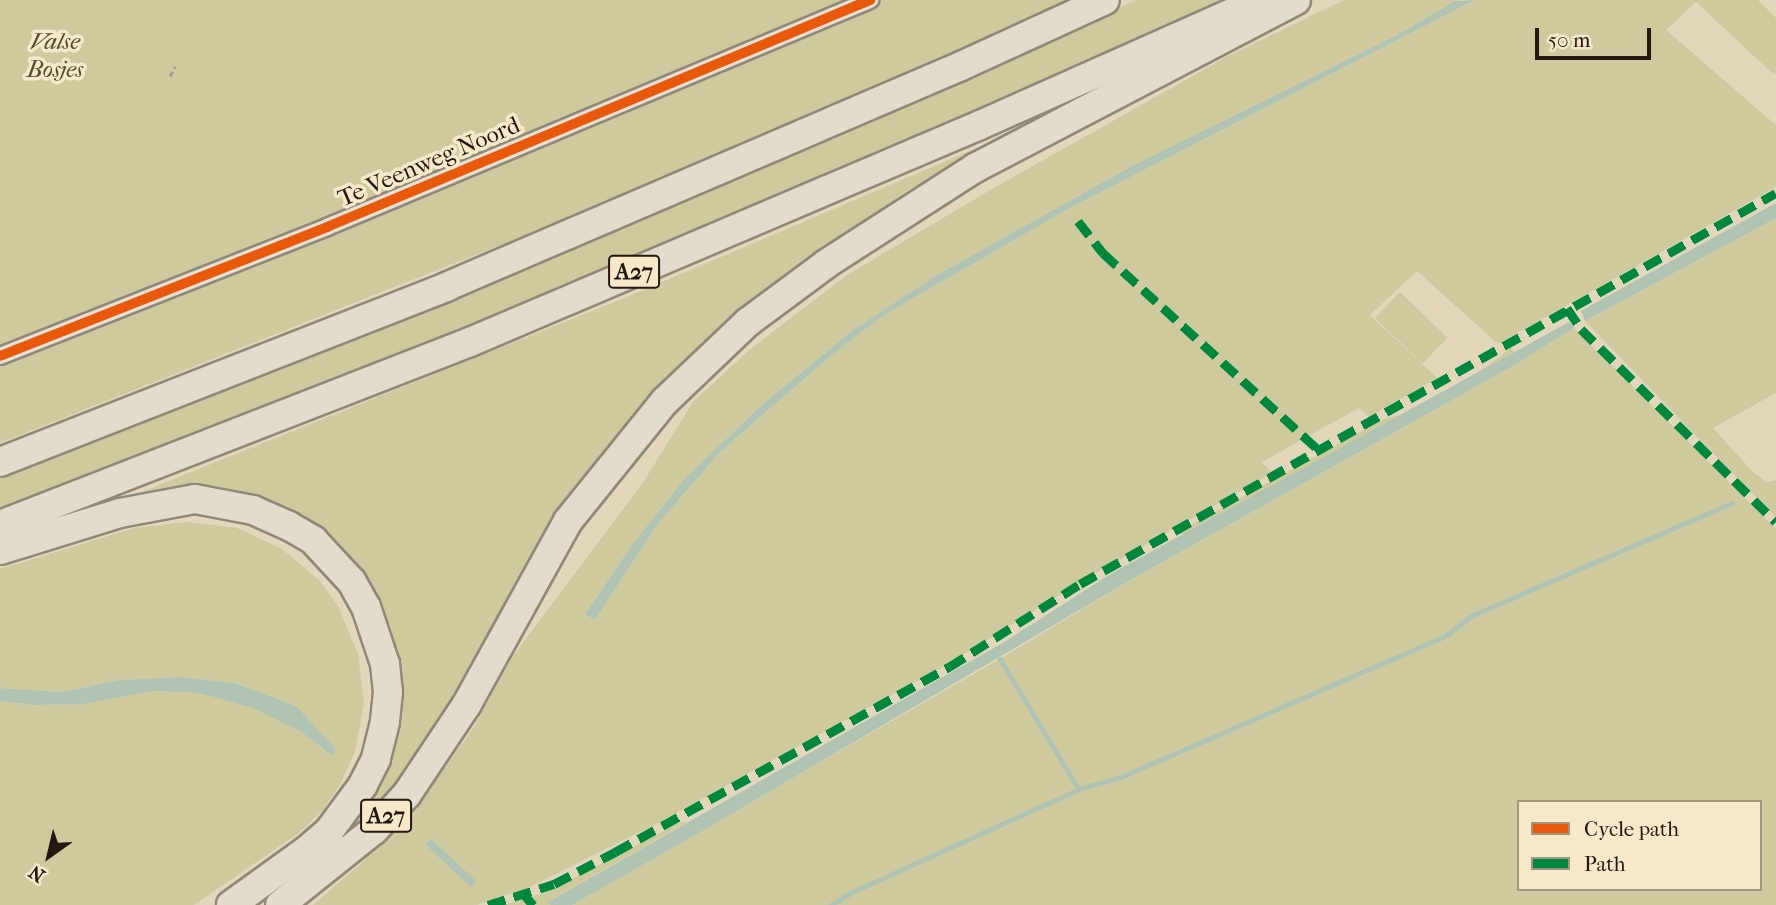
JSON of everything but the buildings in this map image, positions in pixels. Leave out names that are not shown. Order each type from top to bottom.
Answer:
[{"type":"highway","name":"A27","points":[[0,461],[448,286],[961,66],[1105,0]]},
{"type":"highway","name":"A27","points":[[0,525],[470,342],[980,125],[1260,0]]},
{"type":"highway","name":"A27","points":[[280,905],[374,830],[407,794],[467,704],[568,521],[666,401],[748,322],[826,264],[975,169],[1296,0]]},
{"type":"highway","name":"A27","points":[[0,550],[120,513],[195,499],[253,510],[289,526],[313,540],[352,582],[366,607],[385,664],[385,722],[376,759],[363,785],[329,831],[288,865],[231,905]]},
{"type":"street","name":"Te Veenweg Noord","points":[[0,356],[327,227],[870,0]]},
{"type":"path","points":[[170,76],[175,66]]},
{"type":"green space","name":"Valse Bosjes","points":[[0,0],[863,0],[0,351]]},
{"type":"green space","points":[[878,0],[1076,0],[511,241],[0,443],[0,360],[618,110]]},
{"type":"green space","points":[[1136,0],[1241,0],[743,216],[253,418],[0,516],[0,469],[1048,40]]},
{"type":"green space","points":[[1344,0],[1458,0],[1397,35],[1130,167],[935,276],[853,330],[764,403],[684,479],[632,545],[585,614],[595,620],[657,525],[720,452],[833,354],[884,315],[1068,209],[1475,0],[1758,0],[1776,18],[1776,73],[1771,72],[1696,2],[1666,30],[1776,125],[1776,187],[1498,344],[1417,271],[1370,315],[1437,378],[1369,417],[1359,408],[1262,462],[1272,473],[1082,581],[950,663],[654,825],[530,887],[477,905],[313,905],[381,846],[430,789],[474,727],[513,656],[642,484],[693,402],[748,351],[847,275],[992,189],[1228,56]]},
{"type":"green space","points":[[993,141],[902,194],[776,286],[530,566],[447,711],[384,797],[334,845],[369,798],[394,724],[344,560],[168,491],[129,497],[634,294]]},
{"type":"green space","points":[[1776,218],[1776,393],[1713,428],[1754,473],[1767,482],[1776,480],[1776,518],[1585,321]]},
{"type":"green space","points":[[1400,292],[1447,338],[1422,364],[1375,318]]},
{"type":"green space","points":[[1574,328],[1776,529],[1776,905],[572,905],[1003,657],[1134,578],[1511,367]]},
{"type":"green space","points":[[1511,348],[1514,352],[1461,392],[1457,388]]},
{"type":"green space","points":[[1400,415],[1184,536],[1178,532],[1384,419]]},
{"type":"green space","points":[[187,522],[237,528],[282,549],[320,581],[339,608],[358,654],[364,703],[355,752],[341,783],[323,810],[299,833],[194,905],[0,905],[0,701],[33,705],[84,704],[154,691],[199,693],[254,708],[300,731],[331,756],[295,706],[237,683],[180,677],[118,680],[63,692],[0,688],[0,569],[134,528]]},
{"type":"green space","points":[[681,822],[687,822],[549,901],[551,905],[503,905],[545,893]]},
{"type":"shaded area","points":[[1475,0],[1068,209],[884,315],[833,354],[720,452],[657,525],[595,620],[585,614],[632,545],[684,479],[764,403],[853,330],[935,276],[1130,167],[1397,35],[1455,1]]},
{"type":"shaded area","points":[[1776,203],[1776,218],[1585,321],[1581,311]]},
{"type":"shaded area","points":[[1569,322],[1574,328],[1511,367],[1134,578],[572,905],[551,905],[548,902],[1001,644],[1109,575]]},
{"type":"shaded area","points":[[180,677],[236,683],[296,706],[335,748],[332,756],[300,731],[253,708],[199,693],[154,691],[84,704],[33,705],[0,701],[0,688],[63,692],[118,680]]},
{"type":"shaded area","points":[[431,839],[476,881],[471,887],[426,845]]},
{"type":"waterway","points":[[831,905],[850,893],[1079,789],[1121,777],[1447,635],[1473,615],[1732,503]]},
{"type":"waterway","points":[[1000,659],[1079,789]]},
{"type":"marked path","points":[[488,905],[554,884],[615,852],[949,667],[1080,584],[1776,193]]},
{"type":"marked path","points":[[1078,221],[1103,253],[1318,449]]},
{"type":"marked path","points":[[1567,308],[1581,329],[1776,522]]},
{"type":"marked path","points":[[523,893],[533,905]]},
{"type":"cycle path","points":[[0,356],[327,227],[870,0]]}]
